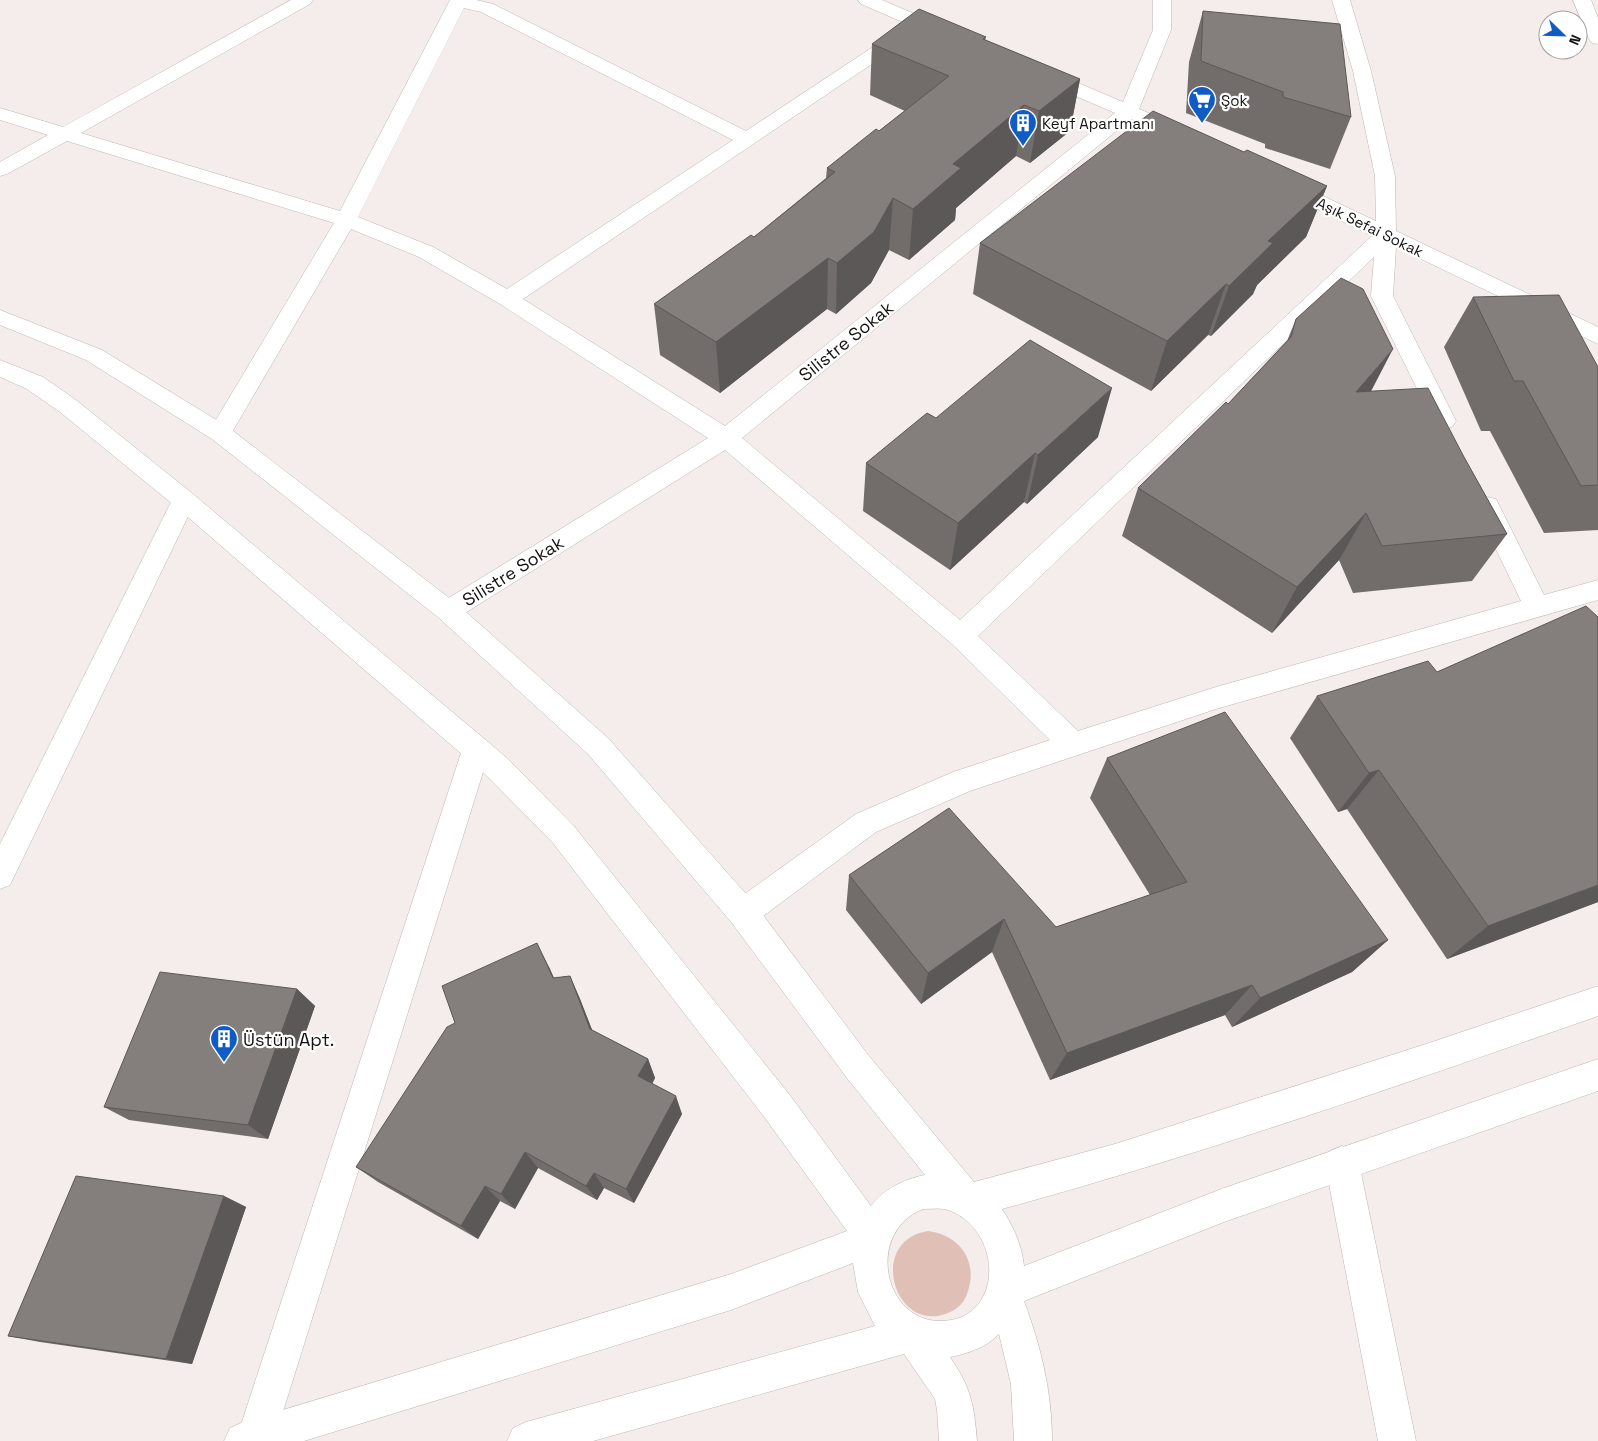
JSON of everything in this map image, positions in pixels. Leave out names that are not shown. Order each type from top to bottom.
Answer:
[{"type":"street","points":[[0,170],[304,0]]},
{"type":"street","points":[[867,0],[902,7],[920,23],[956,38]]},
{"type":"street","name":"Silistre Sokak","points":[[448,611],[726,438],[1128,112],[1162,30],[1162,0]]},
{"type":"street","points":[[1341,0],[1362,71],[1385,176],[1386,234],[1382,296],[1453,438]]},
{"type":"street","points":[[1582,0],[1598,39]]},
{"type":"street","points":[[220,433],[346,220],[459,1],[487,8],[747,139]]},
{"type":"street","points":[[508,299],[920,23]]},
{"type":"street","points":[[1029,69],[1156,124]]},
{"type":"street","points":[[0,114],[346,220],[426,252],[508,299],[726,438],[961,636],[1073,745]]},
{"type":"street","name":"Aşık Sefai Sokak","points":[[1271,179],[1598,336]]},
{"type":"street","points":[[961,636],[1386,234]]},
{"type":"street","points":[[0,317],[94,355],[220,433],[448,611],[598,746],[743,914],[858,1067],[968,1201],[984,1214],[996,1230],[1004,1250],[1007,1271],[1003,1292],[994,1313],[978,1329],[958,1339],[935,1340],[912,1334],[526,1441]]},
{"type":"street","points":[[0,368],[35,383],[68,406],[184,500],[497,767],[563,834],[777,1106],[873,1238]]},
{"type":"street","points":[[1475,483],[1537,608]]},
{"type":"street","points":[[0,875],[184,500]]},
{"type":"street","points":[[743,914],[866,823],[963,781],[1216,698],[1598,590]]},
{"type":"street","points":[[249,1439],[476,750]]},
{"type":"street","points":[[958,1441],[956,1410],[951,1392],[912,1334],[894,1321],[880,1302],[872,1281],[870,1260],[873,1238],[884,1216],[902,1200],[923,1192],[946,1192],[968,1201],[1116,1161],[1423,1061],[1598,1001]]},
{"type":"street","points":[[1003,1292],[1107,1248],[1342,1163],[1598,1075]]},
{"type":"street","points":[[1342,1163],[1397,1441]]},
{"type":"street","points":[[249,1439],[731,1292],[873,1238]]},
{"type":"street","points":[[1003,1292],[1017,1329],[1027,1365],[1032,1393],[1033,1441]]},
{"type":"shaded area","points":[[928,1231],[939,1233],[957,1244],[968,1259],[970,1269],[968,1291],[961,1305],[948,1313],[929,1316],[914,1311],[902,1299],[895,1284],[893,1267],[898,1251],[909,1238]]},
{"type":"building","points":[[919,9],[986,37],[983,39],[1080,79],[1039,111],[1024,105],[953,164],[961,168],[913,209],[893,198],[874,232],[837,263],[828,258],[716,342],[654,304],[751,235],[754,237],[835,172],[827,168],[876,129],[879,131],[949,76],[872,44]]},
{"type":"building","points":[[1203,11],[1340,24],[1351,117],[1283,97],[1283,92],[1201,61]]},
{"type":"building","points":[[1153,111],[1244,152],[1247,150],[1327,186],[1268,241],[1273,243],[1229,286],[1226,284],[1167,341],[980,243]]},
{"type":"building","points":[[1341,278],[1363,289],[1393,349],[1356,392],[1428,388],[1507,534],[1382,546],[1366,513],[1297,587],[1138,488],[1226,402],[1228,404],[1291,337],[1296,319]]},
{"type":"building","points":[[1559,295],[1598,367],[1598,485],[1581,486],[1523,381],[1514,381],[1473,297]]},
{"type":"building","points":[[1030,340],[1112,388],[1038,455],[1035,453],[958,523],[866,463],[927,413],[936,418]]},
{"type":"building","points":[[1586,606],[1598,617],[1598,885],[1488,926],[1379,770],[1369,773],[1317,696],[1428,661],[1437,672]]},
{"type":"building","points":[[1225,712],[1388,940],[1260,998],[1252,985],[1067,1053],[1004,919],[928,973],[849,875],[949,808],[1056,927],[1187,882],[1107,758]]},
{"type":"building","points":[[537,943],[553,978],[570,976],[590,1029],[648,1059],[638,1076],[676,1096],[626,1189],[594,1173],[586,1186],[525,1152],[501,1194],[485,1186],[461,1226],[356,1167],[447,1027],[455,1023],[442,986]]},
{"type":"building","name":"Üstün Apt.","points":[[160,972],[297,989],[248,1125],[104,1107]]},
{"type":"building","points":[[76,1176],[224,1196],[166,1359],[8,1336]]},
{"type":"place","name":"Şok","points":[[1202,124]]},
{"type":"place","name":"Keyf Apartmanı","points":[[1023,147]]},
{"type":"place","name":"Üstün Apt.","points":[[224,1063]]}]
